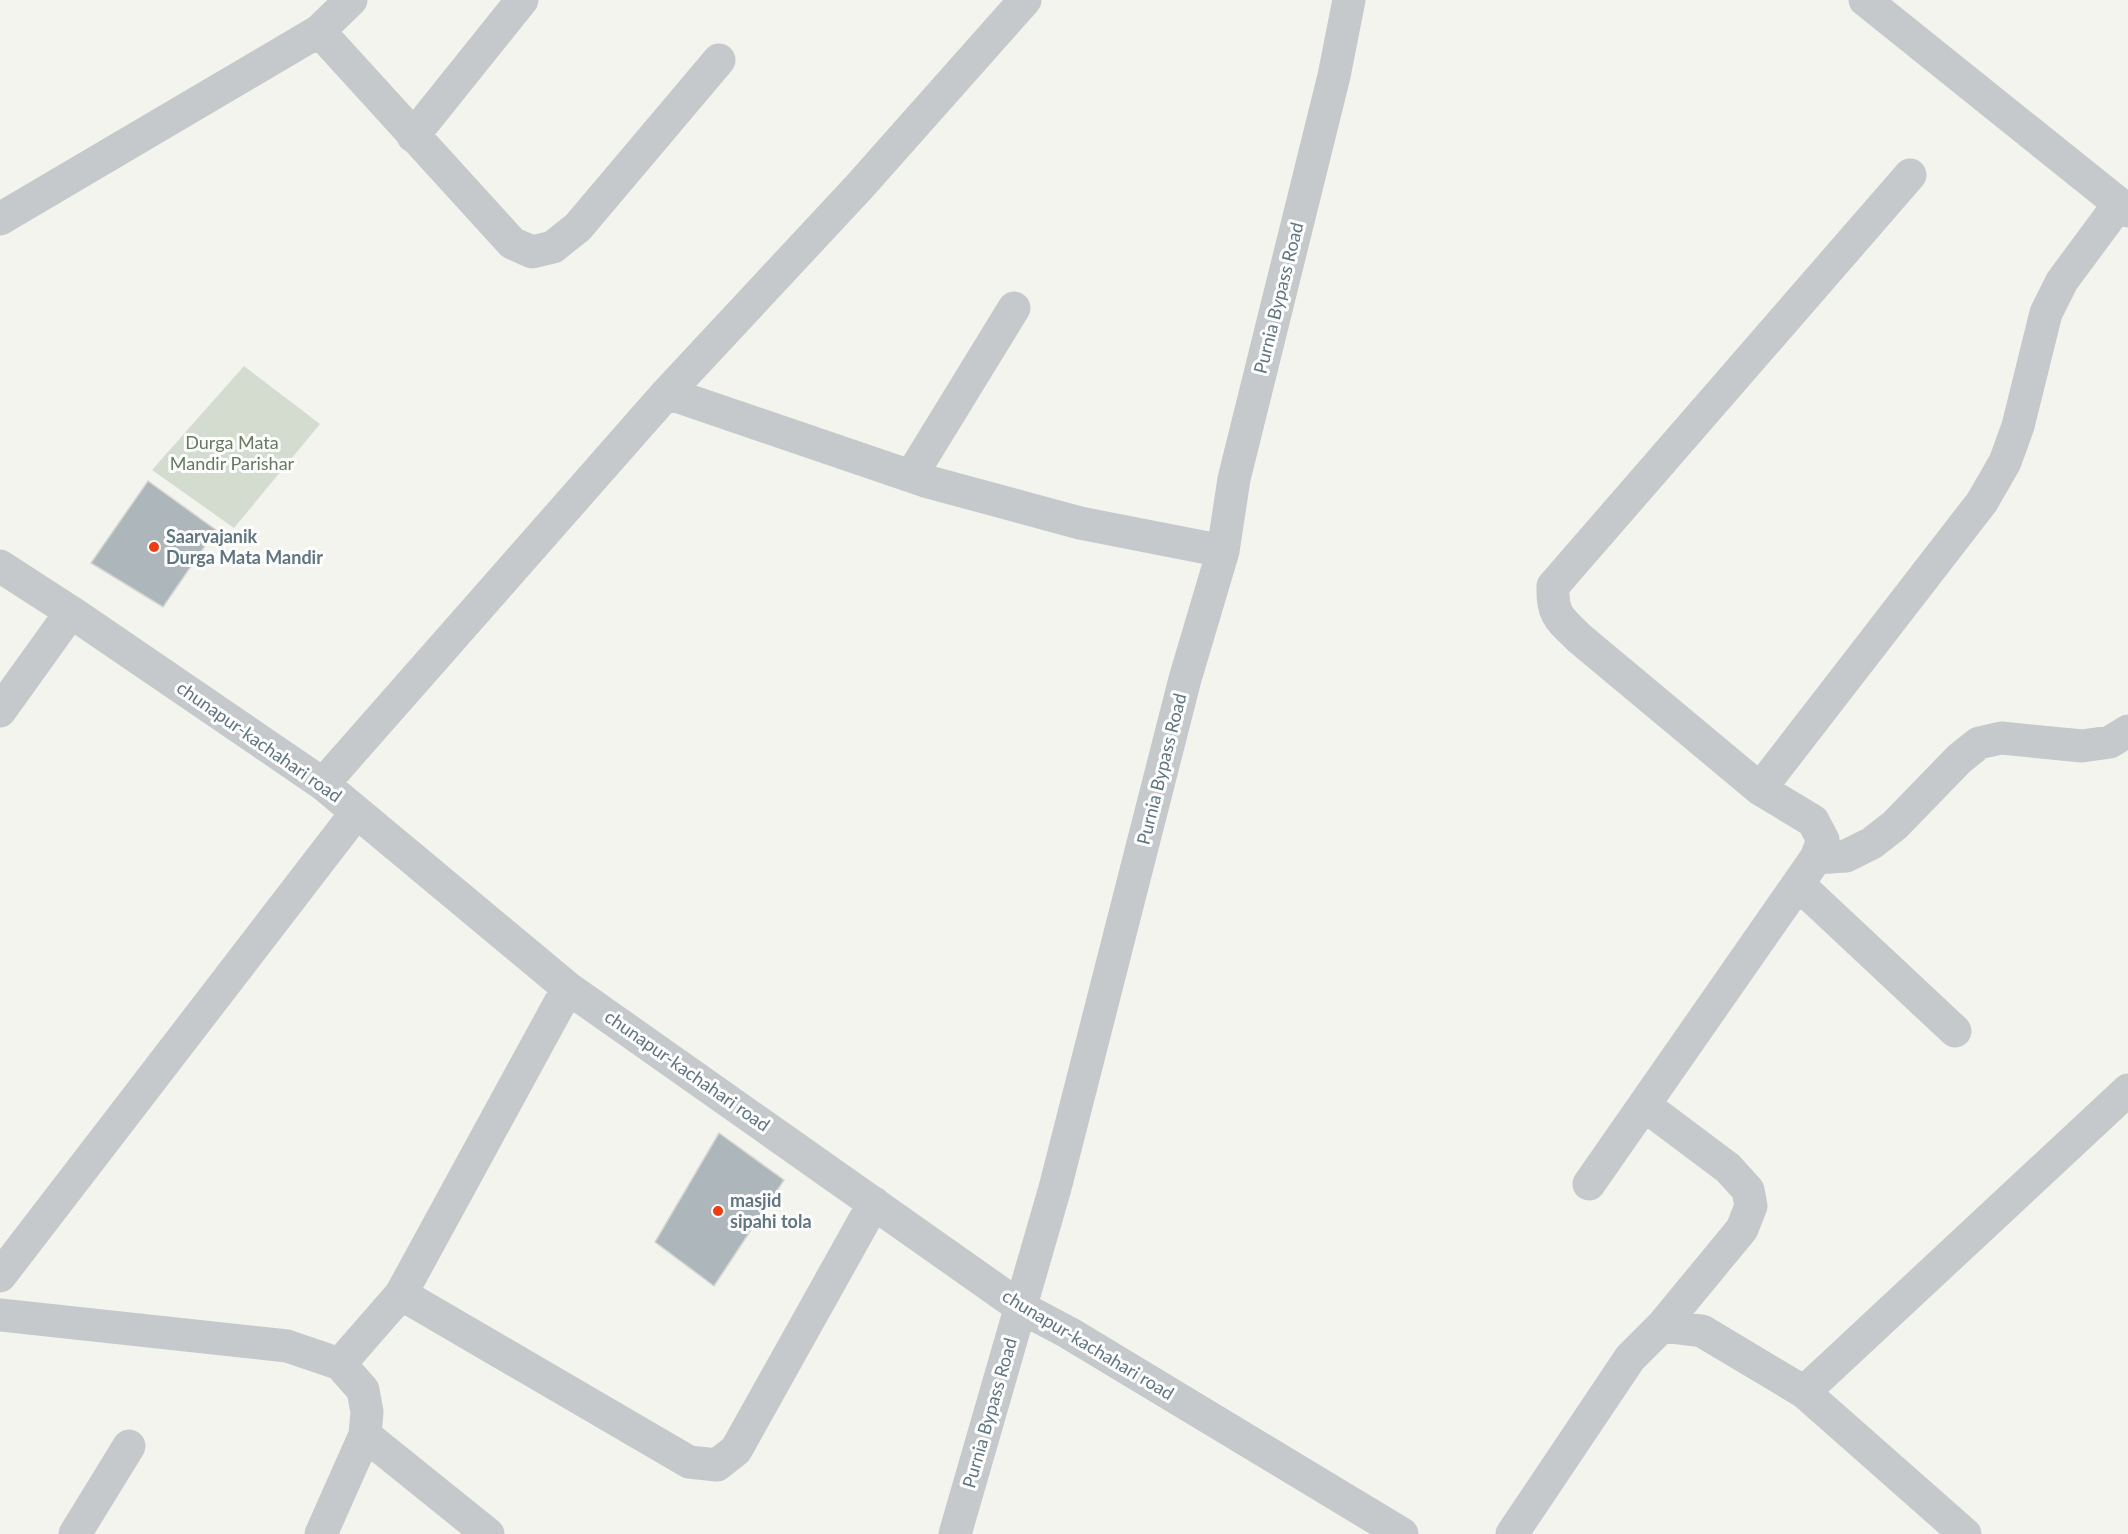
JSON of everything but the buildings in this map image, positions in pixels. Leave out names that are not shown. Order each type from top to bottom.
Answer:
[{"type":"street","points":[[0,219],[319,31],[351,0]]},
{"type":"street","points":[[413,136],[522,0]]},
{"type":"street","points":[[323,784],[668,393],[860,187],[1025,0]]},
{"type":"street","name":"Purnia Bypass Road","points":[[955,1534],[1055,1188],[1185,679],[1223,551],[1234,479],[1334,76],[1349,0]]},
{"type":"street","points":[[1760,789],[1982,502],[2005,462],[2018,426],[2046,313],[2062,281],[2124,208],[1865,0]]},
{"type":"street","points":[[319,31],[512,243],[532,252],[553,247],[578,226],[720,60]]},
{"type":"street","points":[[1589,1184],[1807,871],[1823,840],[1813,821],[1760,789],[1578,638],[1560,620],[1552,605],[1554,586],[1910,175]]},
{"type":"street","points":[[911,476],[1014,308]]},
{"type":"street","points":[[668,393],[911,476],[1080,523],[1223,551]]},
{"type":"street","name":"chunapur-kachahari road","points":[[0,566],[323,784],[568,988],[1022,1308],[1069,1333],[1359,1523],[1402,1534]]},
{"type":"street","points":[[0,711],[71,612]]},
{"type":"street","points":[[1807,871],[1872,843],[1895,825],[1959,759],[1979,743],[2001,738],[2082,746],[2110,742],[2128,731]]},
{"type":"street","points":[[0,1276],[356,813]]},
{"type":"street","points":[[1807,871],[1955,1031]]},
{"type":"street","points":[[340,1364],[401,1294],[568,988]]},
{"type":"street","points":[[1804,1392],[2128,1090]]},
{"type":"street","points":[[1512,1534],[1630,1358],[1662,1326],[1742,1229],[1750,1206],[1748,1190],[1728,1168],[1644,1105]]},
{"type":"street","points":[[401,1294],[689,1462],[717,1465],[736,1450],[874,1203]]},
{"type":"street","points":[[0,1315],[287,1346],[340,1364],[363,1390],[367,1412],[365,1436],[321,1534]]},
{"type":"street","points":[[1662,1326],[1702,1331],[1804,1392],[1965,1534]]},
{"type":"street","points":[[365,1436],[488,1534]]},
{"type":"street","points":[[75,1534],[129,1446]]},
{"type":"green space","name":"Durga Mata Mandir Parishar","points":[[244,366],[320,424],[234,528],[152,470]]},
{"type":"place","name":"Saarvajanik Durga Mata Mandir","points":[[154,547]]},
{"type":"place","name":"masjid sipahi tola","points":[[718,1211]]}]
